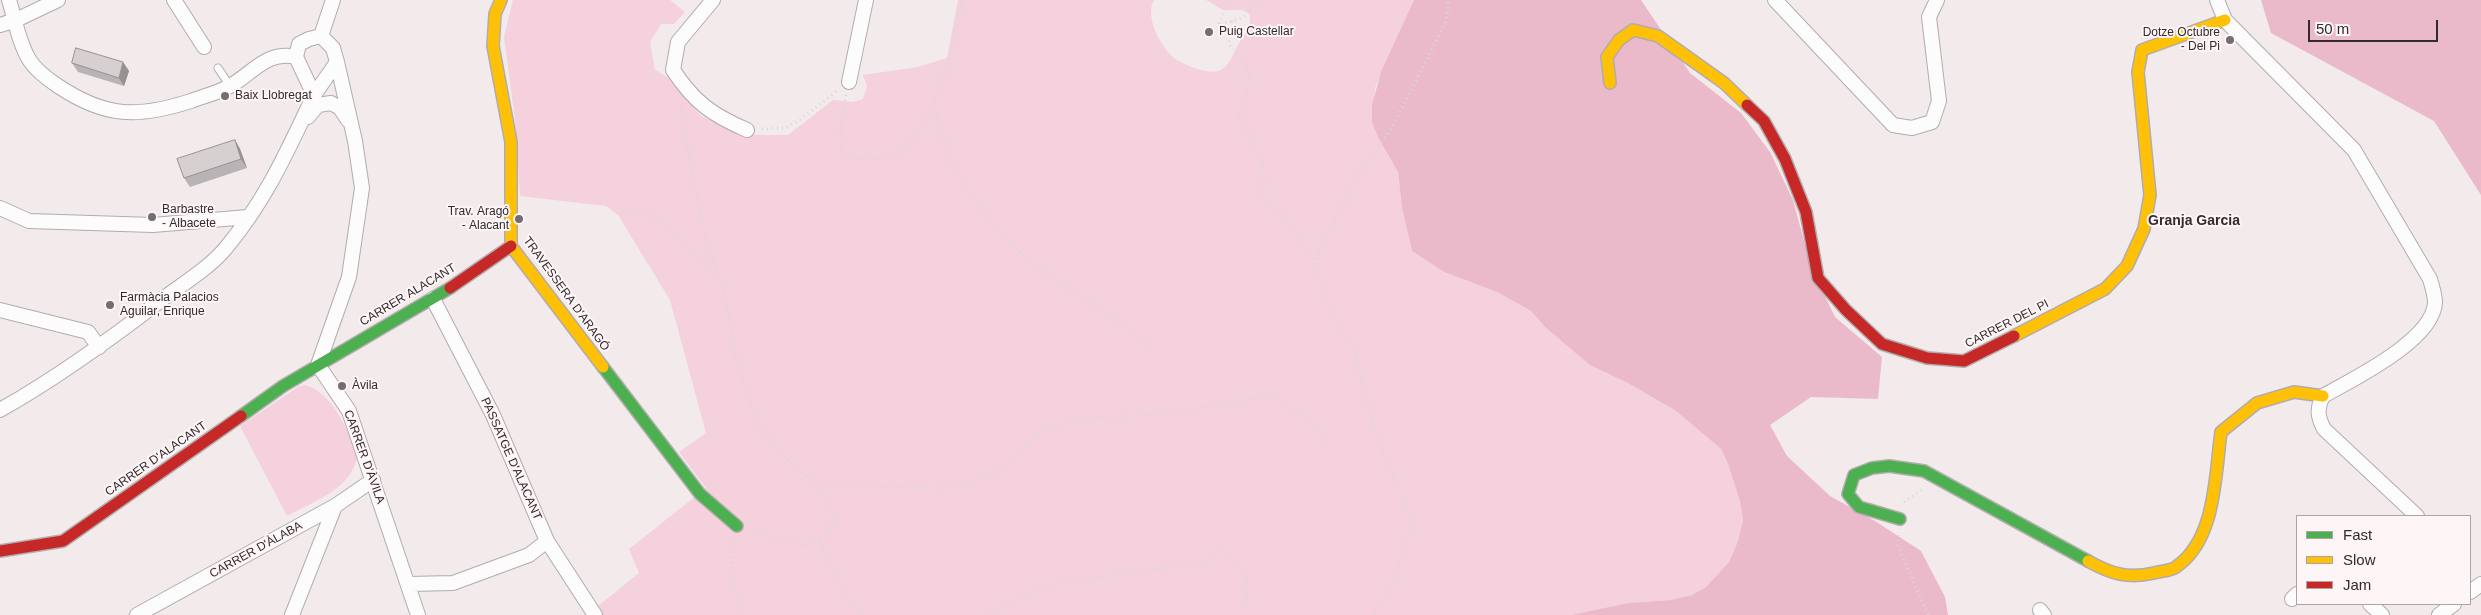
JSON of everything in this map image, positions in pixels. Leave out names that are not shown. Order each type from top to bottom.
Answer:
[{"type":"street","points":[[9,0],[30,62],[51,81],[76,97],[102,109],[136,113],[161,110],[230,86],[264,60],[286,54],[299,63],[314,95]]},
{"type":"street","points":[[0,25],[16,20],[58,0]]},
{"type":"street","points":[[174,0],[204,47]]},
{"type":"street","points":[[321,36],[333,0]]},
{"type":"street","name":"TRAVESSERA D'ARAGÓ","points":[[501,0],[495,14],[493,46],[511,142],[511,246],[700,494],[737,526]]},
{"type":"street","points":[[713,0],[678,42],[673,70],[700,105],[719,117],[747,130]]},
{"type":"street","points":[[848,82],[866,0]]},
{"type":"street","points":[[1780,1],[1892,125],[1912,128],[1932,122],[1940,101],[1929,16],[1938,0]]},
{"type":"street","points":[[2217,0],[2225,20],[2354,150],[2430,279],[2435,303],[2425,327],[2387,360],[2323,396],[2318,406],[2319,419],[2324,429],[2416,515]]},
{"type":"street","name":"CARRER DEL PI","points":[[1610,83],[1607,57],[1619,40],[1633,30],[1658,36],[1724,83],[1764,121],[1785,159],[1806,212],[1818,278],[1846,310],[1882,344],[1926,358],[1964,361],[2105,289],[2127,266],[2144,229],[2150,194],[2138,72],[2142,50],[2225,20]]},
{"type":"street","points":[[318,365],[348,277],[362,188],[353,128],[333,48],[321,36]]},
{"type":"street","points":[[302,126],[304,101],[299,63],[300,44],[321,36]]},
{"type":"street","points":[[0,410],[71,368],[191,278],[224,250],[269,189],[302,126],[314,95],[336,62]]},
{"type":"street","points":[[302,126],[318,105],[332,103],[340,108],[353,128]]},
{"type":"street","points":[[0,208],[30,221],[152,225],[248,218]]},
{"type":"street","name":"CARRER ALACANT","points":[[318,365],[433,299],[511,246]]},
{"type":"street","name":"PASSATGE D'ALACANT","points":[[433,299],[494,414],[547,541],[595,615]]},
{"type":"street","points":[[0,310],[88,332],[99,347]]},
{"type":"street","name":"CARRER D'ÀVILA","points":[[318,365],[349,411],[418,615]]},
{"type":"street","name":"CARRER D'ALACANT","points":[[0,551],[63,541],[283,386],[318,365]]},
{"type":"street","points":[[1900,519],[1859,507],[1848,494],[1854,475],[1874,466],[1898,465],[1924,471],[2105,571],[2136,577],[2175,568],[2194,550],[2208,522],[2221,432],[2257,403],[2294,392],[2323,396]]},
{"type":"street","name":"CARRER D'ÀLABA","points":[[137,615],[335,506],[372,480]]},
{"type":"street","points":[[292,615],[335,506]]},
{"type":"street","points":[[409,584],[453,583],[529,555],[547,541]]},
{"type":"street","points":[[2371,605],[2384,615]]},
{"type":"street","points":[[2439,615],[2453,605]]},
{"type":"lane","points":[[218,68],[230,86]]},
{"type":"path","points":[[848,82],[840,131],[843,155],[867,160],[893,155],[910,142],[934,103],[949,60],[962,0]]},
{"type":"path","points":[[1229,0],[1218,25],[1242,18],[1261,0]]},
{"type":"path","points":[[1315,265],[1318,251],[1363,167],[1392,128],[1424,67],[1446,21],[1449,0]]},
{"type":"path","points":[[1232,21],[1230,45],[1242,56],[1248,66],[1248,92],[1238,120],[1245,128],[1264,173],[1263,195],[1271,207],[1283,217],[1286,223],[1292,226],[1315,265],[1323,298],[1354,349],[1374,429],[1413,525],[1403,548],[1395,580],[1373,615]]},
{"type":"path","points":[[747,130],[785,128],[800,120],[848,82]]},
{"type":"path","points":[[679,97],[700,215],[726,301],[738,364],[759,425],[788,460],[817,485],[835,516],[827,538],[804,546],[737,526],[730,554],[735,588],[742,615]]},
{"type":"path","points":[[934,103],[949,156],[964,186],[1006,240],[1043,271],[1152,346]]},
{"type":"path","points":[[626,210],[646,212],[669,226],[690,250],[716,270]]},
{"type":"path","points":[[817,485],[943,488],[994,475],[1039,433],[1079,419],[1172,413],[1270,394],[1307,417],[1330,449]]},
{"type":"path","points":[[1928,615],[1898,546],[1900,519],[1905,500],[1939,479]]},
{"type":"path","points":[[819,541],[848,601],[861,615]]},
{"type":"path","points":[[985,615],[1050,585],[1207,562],[1222,547],[1246,578],[1248,615]]},
{"type":"shaded area","points":[[513,0],[670,0],[685,12],[674,24],[661,24],[650,42],[655,70],[669,78],[701,116],[746,135],[788,135],[833,100],[852,102],[863,99],[867,86],[863,75],[918,67],[947,58],[958,0],[1154,0],[1151,14],[1155,31],[1164,47],[1174,58],[1184,64],[1211,72],[1221,70],[1229,62],[1247,30],[1250,17],[1249,13],[1242,10],[1223,10],[1206,0],[1414,0],[1375,88],[1372,123],[1398,172],[1402,208],[1412,251],[1444,272],[1497,292],[1531,311],[1545,327],[1558,337],[1626,382],[1676,411],[1721,449],[1740,500],[1743,520],[1738,541],[1729,562],[1706,587],[1692,595],[1671,600],[1628,603],[1571,615],[587,615],[639,573],[629,549],[706,488],[679,452],[706,433],[670,300],[618,215],[606,206],[520,196],[514,112],[504,37]]},
{"type":"shaded area","points":[[1414,0],[1641,0],[1690,73],[1741,113],[1770,152],[1793,200],[1811,267],[1835,317],[1882,357],[1878,399],[1811,397],[1770,425],[1787,456],[1830,496],[1875,521],[1921,551],[1945,597],[1948,615],[1571,615],[1628,603],[1671,600],[1692,595],[1706,587],[1729,562],[1738,541],[1743,520],[1740,501],[1721,449],[1676,411],[1626,382],[1590,365],[1545,327],[1531,311],[1497,292],[1444,272],[1412,251],[1402,208],[1398,172],[1372,123],[1372,105],[1381,72]]},
{"type":"shaded area","points":[[2261,0],[2481,0],[2481,195],[2434,121],[2271,33]]},
{"type":"shaded area","points":[[305,385],[315,389],[331,404],[344,424],[358,454],[354,466],[340,485],[321,498],[287,516],[240,426],[298,387]]},
{"type":"building","points":[[76,48],[123,62],[119,78],[72,63]]},
{"type":"building","points":[[235,140],[241,159],[184,178],[177,159]]},
{"type":"traffic: fast","points":[[241,416],[283,386],[450,288]]},
{"type":"traffic: fast","points":[[603,367],[700,494],[737,526]]},
{"type":"traffic: fast","points":[[1900,519],[1859,507],[1848,494],[1854,475],[1872,468],[1889,466],[1924,471],[2088,561]]},
{"type":"traffic: slow","points":[[501,0],[495,14],[493,46],[511,142],[511,246],[603,367]]},
{"type":"traffic: slow","points":[[2014,336],[2105,289],[2127,266],[2144,229],[2150,195],[2138,72],[2142,50],[2225,20]]},
{"type":"traffic: slow","points":[[1610,83],[1607,57],[1619,40],[1633,30],[1658,36],[1724,83],[1747,105]]},
{"type":"traffic: slow","points":[[2088,561],[2112,572],[2128,575],[2145,575],[2176,567],[2189,555],[2199,541],[2206,524],[2215,486],[2221,432],[2257,403],[2294,392],[2323,396]]},
{"type":"traffic: jam","points":[[1747,105],[1764,121],[1785,159],[1806,212],[1818,278],[1846,310],[1882,344],[1927,358],[1964,361],[2014,336]]},
{"type":"traffic: jam","points":[[450,288],[511,246]]},
{"type":"traffic: jam","points":[[0,551],[63,541],[241,416]]},
{"type":"place","name":"Puig Castellar","points":[[1209,32]]},
{"type":"place","name":"Dotze Octubre - Del Pi","points":[[2230,40]]},
{"type":"place","name":"Baix Llobregat","points":[[225,96]]},
{"type":"place","name":"Barbastre - Albacete","points":[[152,217]]},
{"type":"place","name":"Trav. Aragó - Alacant","points":[[519,219]]},
{"type":"place","name":"Farmàcia Palacios Aguilar, Enrique","points":[[110,305]]},
{"type":"place","name":"Àvila","points":[[342,386]]},
{"type":"district","name":"Granja Garcia","points":[[2194,221]]}]
